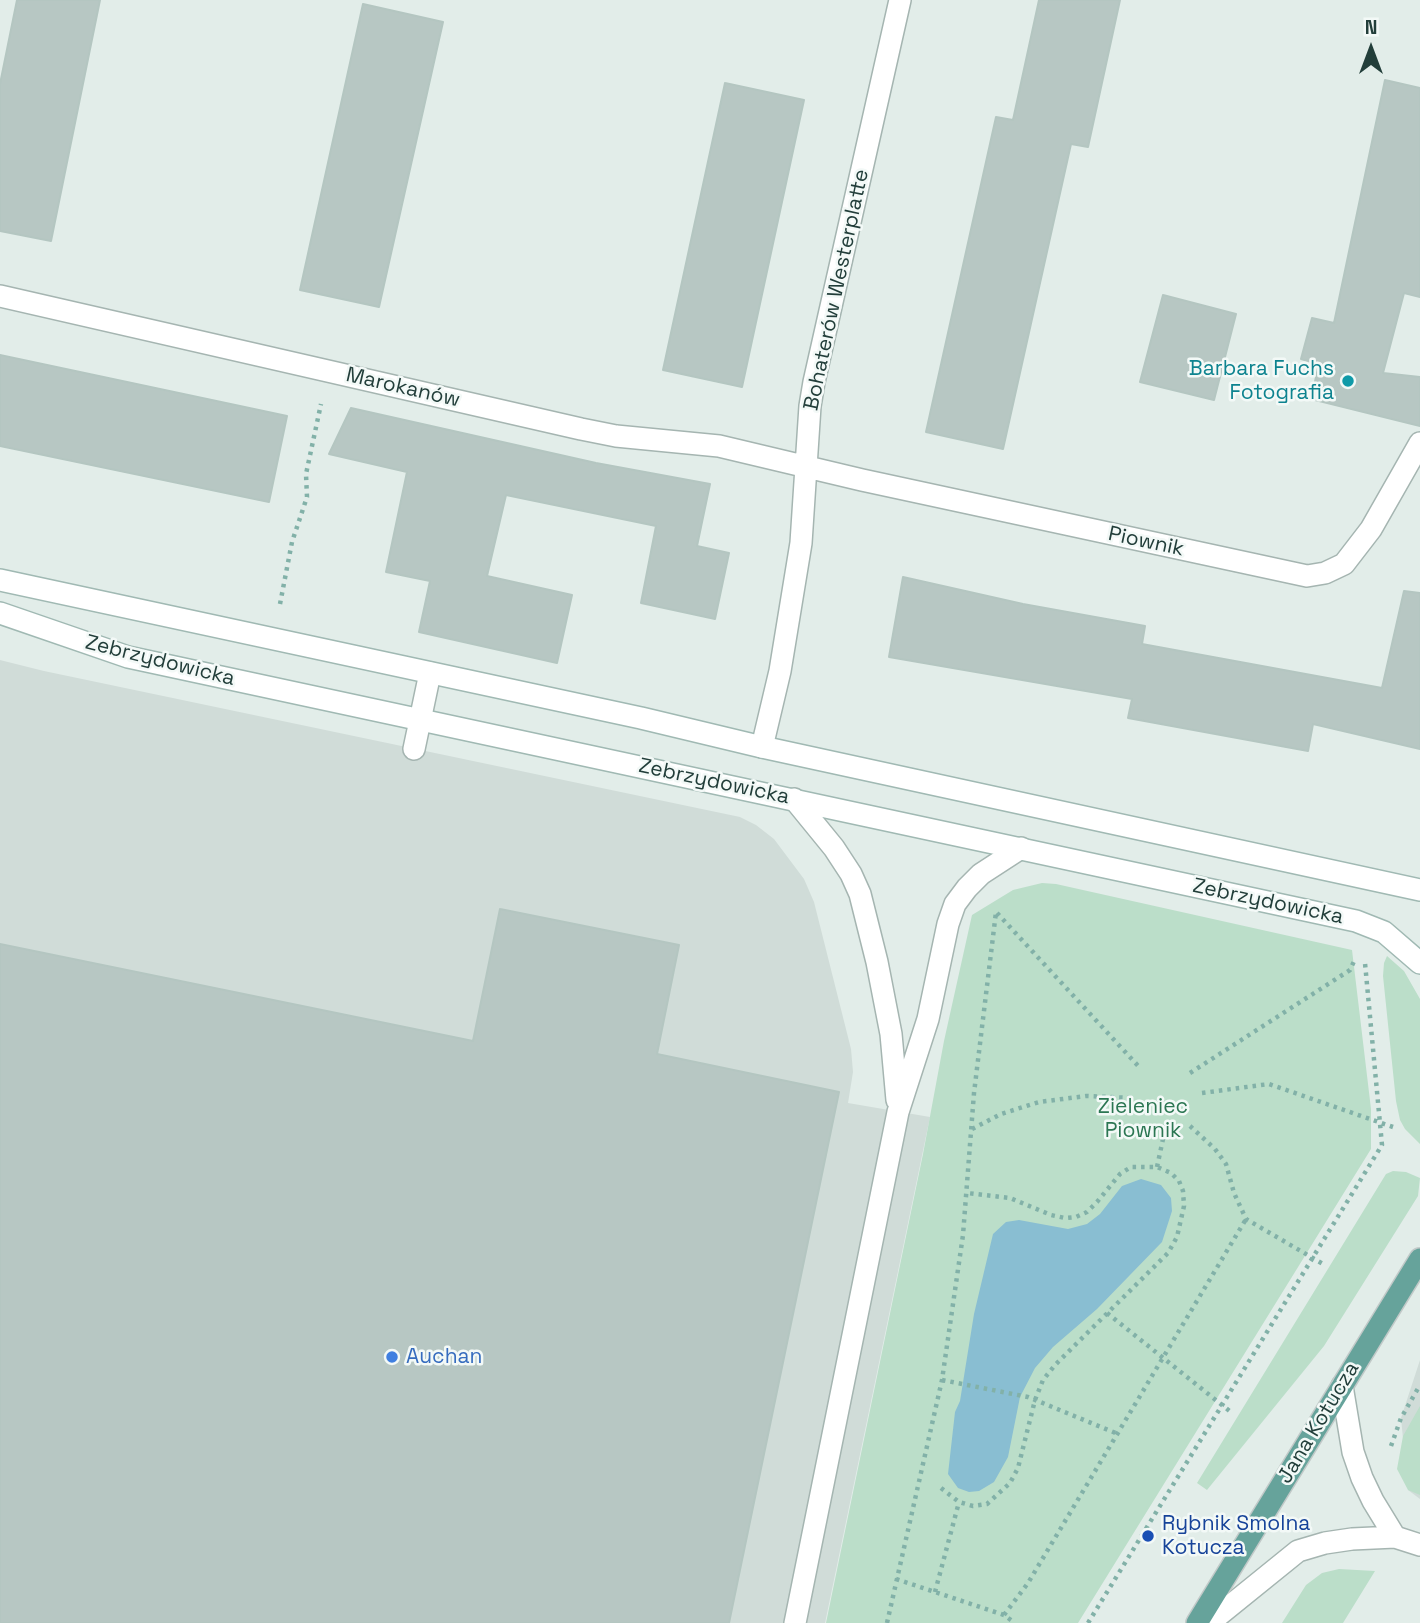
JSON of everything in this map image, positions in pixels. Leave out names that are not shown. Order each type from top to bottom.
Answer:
[{"type":"main road","name":"Jana Kotucza","points":[[1197,1623],[1420,1259]]},
{"type":"street","name":"Bohaterów Westerplatte","points":[[762,747],[780,671],[799,556],[814,382],[900,0]]},
{"type":"street","name":"Marokanów","points":[[0,296],[581,429],[617,436],[719,446],[807,467]]},
{"type":"street","name":"Piownik","points":[[807,467],[1307,576],[1325,573],[1344,565],[1413,468],[1420,443]]},
{"type":"street","name":"Zebrzydowicka","points":[[0,580],[1420,890]]},
{"type":"street","name":"Zebrzydowicka","points":[[0,614],[128,657],[1356,921],[1384,932],[1420,963]]},
{"type":"street","points":[[414,749],[430,673]]},
{"type":"street","points":[[794,799],[834,848],[860,894],[891,1034],[898,1112]]},
{"type":"street","points":[[794,1623],[898,1112],[928,1019],[948,924],[955,904],[981,874],[1021,848]]},
{"type":"street","points":[[1342,1386],[1353,1452],[1362,1478],[1395,1537]]},
{"type":"street","points":[[1209,1623],[1298,1551],[1352,1539],[1395,1537],[1420,1545]]},
{"type":"path","points":[[278,615],[292,542],[307,497],[306,474],[328,370]]},
{"type":"path","points":[[887,1623],[942,1380],[963,1235],[971,1130],[998,903]]},
{"type":"path","points":[[988,906],[1141,1069]]},
{"type":"path","points":[[1190,1073],[1350,970],[1360,947]]},
{"type":"path","points":[[1088,1623],[1382,1145],[1365,961]]},
{"type":"path","points":[[1202,1093],[1269,1084],[1393,1127]]},
{"type":"path","points":[[971,1130],[1001,1114],[1039,1102],[1086,1096],[1132,1098]]},
{"type":"path","points":[[1157,1167],[1166,1125]]},
{"type":"path","points":[[1190,1126],[1215,1149],[1226,1164],[1234,1193],[1246,1219],[1323,1264]]},
{"type":"path","points":[[941,1488],[959,1502],[973,1506],[987,1504],[1010,1483],[1018,1468],[1035,1400],[1043,1380],[1168,1253],[1178,1237],[1184,1206],[1179,1181],[1171,1173],[1157,1167],[1131,1167],[1120,1174],[1087,1212],[1076,1217],[1051,1215],[1010,1198],[967,1193]]},
{"type":"path","points":[[1004,1615],[1028,1583],[1246,1219]]},
{"type":"path","points":[[1107,1313],[1232,1413]]},
{"type":"path","points":[[942,1380],[1028,1397],[1118,1434]]},
{"type":"path","points":[[935,1592],[959,1502]]},
{"type":"path","points":[[896,1579],[1004,1615],[1016,1623]]},
{"type":"shaded area","name":"Auchan","points":[[0,660],[740,817],[774,839],[804,879],[814,902],[851,1049],[853,1072],[848,1103],[930,1117],[825,1623],[0,1623]]},
{"type":"shaded area","points":[[1420,1360],[1420,1499],[1408,1490],[1401,1418]]},
{"type":"green space","name":"Zieleniec Piownik","points":[[1042,883],[1352,950],[1371,1109],[1371,1149],[1078,1623],[826,1623],[972,915],[1013,890]]},
{"type":"green space","points":[[1387,956],[1404,971],[1420,999],[1420,1144],[1405,1129],[1396,1101],[1383,976]]},
{"type":"green space","points":[[1393,1171],[1406,1172],[1420,1178],[1418,1196],[1324,1346],[1207,1490],[1197,1483],[1386,1174]]},
{"type":"green space","points":[[1420,1406],[1420,1495],[1408,1490],[1397,1469],[1403,1436]]},
{"type":"green space","points":[[1339,1569],[1375,1571],[1343,1623],[1282,1623],[1306,1585],[1322,1573]]},
{"type":"water","points":[[1141,1179],[1161,1185],[1171,1198],[1172,1211],[1162,1242],[1097,1309],[1053,1347],[1035,1368],[1020,1397],[1008,1457],[994,1482],[979,1491],[969,1492],[958,1488],[948,1474],[955,1412],[960,1401],[974,1314],[993,1234],[1006,1222],[1019,1220],[1068,1229],[1087,1224],[1100,1214],[1122,1186]]},
{"type":"building","points":[[17,0],[100,0],[51,241],[0,231],[0,84]]},
{"type":"building","points":[[1039,0],[1120,0],[1088,147],[1071,144],[1003,449],[926,432],[996,117],[1013,120]]},
{"type":"building","points":[[363,4],[443,22],[379,307],[300,290]]},
{"type":"building","points":[[1385,80],[1420,88],[1420,297],[1404,293],[1383,373],[1420,377],[1420,426],[1311,399],[1319,364],[1301,359],[1312,318],[1334,323]]},
{"type":"building","points":[[725,83],[804,100],[742,387],[663,370]]},
{"type":"building","points":[[1163,295],[1236,314],[1214,400],[1140,382]]},
{"type":"building","points":[[0,355],[287,416],[269,502],[0,446]]},
{"type":"building","points":[[351,408],[596,463],[710,484],[697,546],[729,553],[715,619],[641,603],[656,526],[506,495],[487,576],[572,595],[557,663],[419,632],[430,581],[386,572],[407,472],[329,454]]},
{"type":"building","points":[[903,577],[1023,604],[1145,626],[1142,644],[1382,688],[1404,591],[1420,593],[1420,749],[1313,724],[1308,751],[1128,718],[1132,699],[889,657]]},
{"type":"building","name":"Auchan","points":[[500,909],[679,945],[657,1054],[839,1092],[729,1623],[0,1623],[0,944],[473,1041]]},
{"type":"place","name":"Barbara Fuchs Fotografia","points":[[1348,381]]},
{"type":"place","name":"Auchan","points":[[392,1357]]},
{"type":"place","name":"Rybnik Smolna Kotucza","points":[[1148,1536]]}]
